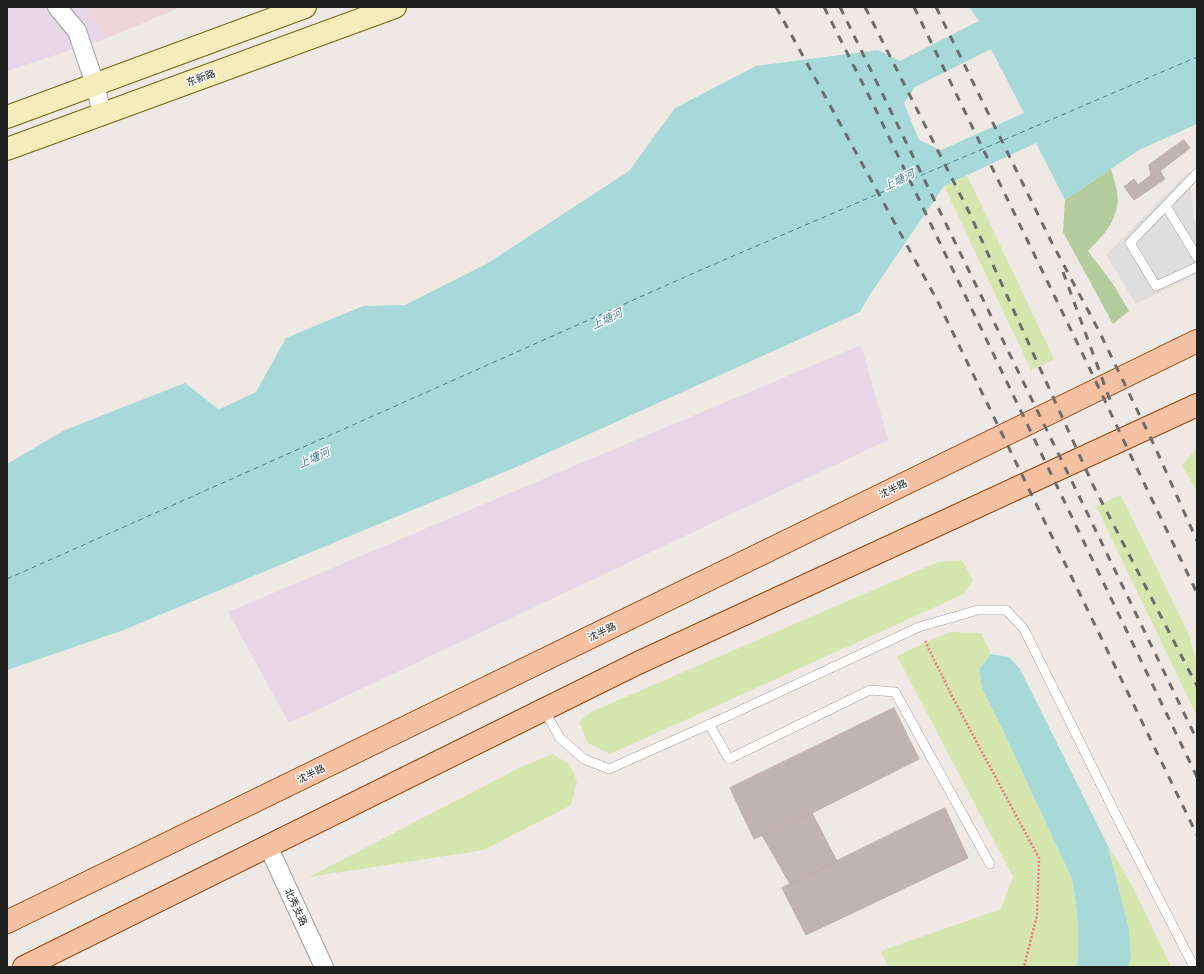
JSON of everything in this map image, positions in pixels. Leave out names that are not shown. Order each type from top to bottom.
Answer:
[{"type":"main road","points":[[7,117],[305,7]]},
{"type":"main road","name":"东新路","points":[[7,149],[395,7]]},
{"type":"main road","name":"沈半路","points":[[7,922],[1197,341]]},
{"type":"main road","points":[[24,967],[645,660],[1197,405]]},
{"type":"street","points":[[57,7],[77,31],[95,84],[102,114]]},
{"type":"street","name":"北秀支路","points":[[268,846],[324,967]]},
{"type":"lane","points":[[1197,173],[1130,244],[1156,286],[1197,267]]},
{"type":"lane","points":[[1166,206],[1197,257]]},
{"type":"lane","points":[[544,710],[560,738],[584,759],[610,769],[919,628],[978,610],[1006,610],[1024,629],[1119,821],[1194,967]]},
{"type":"lane","points":[[709,724],[730,759],[870,690],[895,692],[990,864]]},
{"type":"path","points":[[919,628],[953,698],[1039,858],[1037,915],[1024,967]]},
{"type":"shaded area","points":[[7,7],[87,7],[107,38],[7,71]]},
{"type":"shaded area","points":[[87,7],[181,7],[107,38]]},
{"type":"shaded area","points":[[1189,171],[1194,220],[1197,226],[1197,274],[1136,304],[1106,255]]},
{"type":"shaded area","points":[[861,345],[888,440],[289,723],[228,612]]},
{"type":"green space","points":[[1111,169],[1117,191],[1117,209],[1106,231],[1088,251],[1113,284],[1129,311],[1113,324],[1063,232],[1065,200]]},
{"type":"green space","points":[[967,175],[1054,359],[1031,370],[944,186]]},
{"type":"green space","points":[[1197,448],[1197,492],[1182,465]]},
{"type":"green space","points":[[1121,495],[1189,635],[1197,663],[1197,716],[1096,506]]},
{"type":"green space","points":[[962,560],[973,580],[964,594],[610,754],[588,743],[579,722],[591,712],[938,562]]},
{"type":"green space","points":[[949,632],[981,633],[991,654],[979,669],[982,688],[1072,879],[1078,923],[1077,967],[888,967],[881,951],[1001,909],[1013,877],[897,656]]},
{"type":"green space","points":[[552,754],[569,764],[577,781],[571,805],[484,850],[309,877],[519,768]]},
{"type":"green space","points":[[1108,846],[1132,885],[1171,967],[1128,967],[1131,957],[1129,929]]},
{"type":"water","name":"上塘河","points":[[969,7],[1197,7],[1197,124],[1139,150],[1065,200],[1036,143],[944,186],[869,296],[860,312],[514,468],[121,631],[7,670],[7,464],[65,430],[185,383],[218,409],[256,392],[286,338],[363,306],[405,305],[488,263],[629,171],[675,108],[756,66],[878,50],[900,61],[979,21]],"holes":[[[991,49],[1024,113],[941,150],[919,140],[904,103],[915,87]]]},
{"type":"water","points":[[991,654],[1009,657],[1020,669],[1108,846],[1129,929],[1131,957],[1128,967],[1077,967],[1078,923],[1072,879],[982,688],[979,669]]},
{"type":"building","points":[[1184,140],[1190,148],[1160,171],[1165,179],[1134,200],[1124,187],[1134,179],[1138,185],[1151,175],[1149,165]]},
{"type":"building","points":[[894,708],[919,759],[812,813],[754,839],[730,788]]},
{"type":"building","points":[[945,808],[968,858],[806,935],[782,888]]},
{"type":"building","points":[[812,813],[837,861],[790,884],[762,835]]},
{"type":"ferry route","points":[[7,579],[703,269],[1197,57]]},
{"type":"railway","points":[[776,7],[937,300],[1197,835]]},
{"type":"railway","points":[[824,7],[874,106],[1197,777]]},
{"type":"railway","points":[[840,7],[1197,740]]},
{"type":"railway","points":[[865,7],[969,212],[1093,485],[1197,686]]},
{"type":"railway","points":[[914,7],[1197,593]]},
{"type":"railway","points":[[936,7],[1052,243],[1099,331],[1155,447],[1197,541]]},
{"type":"railway","points":[[1063,272],[1110,400]]}]
